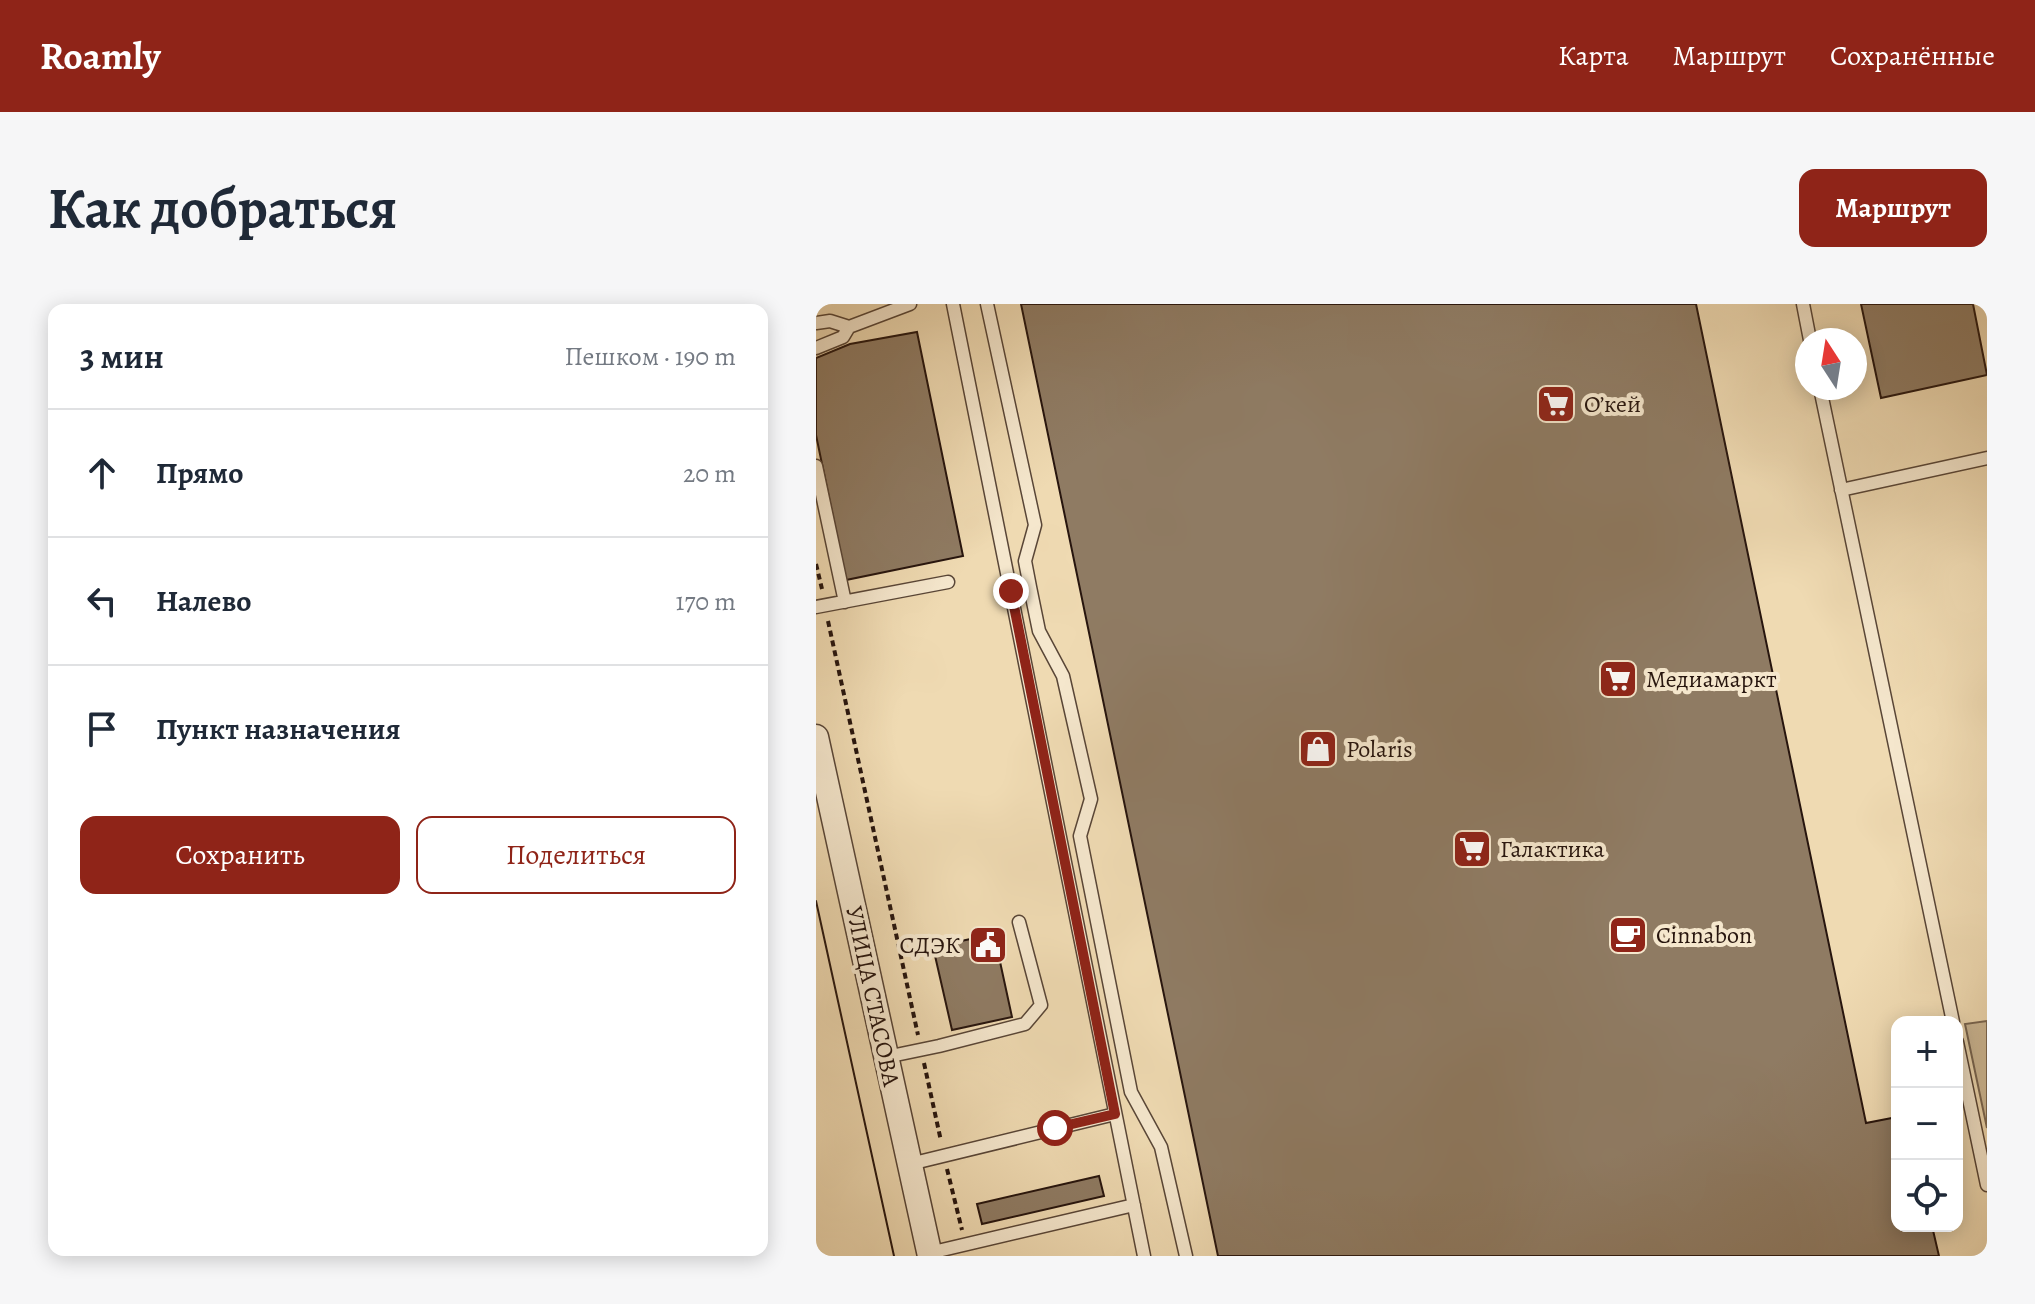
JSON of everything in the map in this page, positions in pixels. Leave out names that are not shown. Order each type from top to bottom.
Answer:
[{"type":"street","name":"УЛИЦА СТАСОВА","points":[[816,737],[930,1254]]},
{"type":"lane","points":[[816,323],[830,321],[849,327],[910,304]]},
{"type":"lane","points":[[953,304],[1144,1256]]},
{"type":"lane","points":[[987,304],[1035,525],[1025,561],[1036,617],[1039,631],[1063,676],[1091,799],[1080,836],[1131,1092],[1161,1147],[1186,1256]]},
{"type":"lane","points":[[1803,304],[1808,328]]},
{"type":"lane","points":[[816,348],[843,337],[849,327]]},
{"type":"lane","points":[[1822,400],[1952,1016]]},
{"type":"lane","points":[[1841,490],[1987,458]]},
{"type":"lane","points":[[816,466],[845,602]]},
{"type":"lane","points":[[820,606],[948,582]]},
{"type":"lane","points":[[886,1057],[1025,1024],[1041,1005],[1019,922]]},
{"type":"lane","points":[[1963,1071],[1987,1185]]},
{"type":"lane","points":[[910,1164],[1115,1114]]},
{"type":"lane","points":[[930,1254],[1134,1205]]},
{"type":"path","points":[[816,564],[820,606],[965,1245]]},
{"type":"shaded area","points":[[1987,1021],[1987,1128],[1965,1024]]},
{"type":"building","name":"Галактика","points":[[1021,304],[1696,304],[1866,1123],[1891,1118],[1891,1232],[1933,1232],[1939,1256],[1218,1256]]},
{"type":"building","points":[[1861,304],[1973,304],[1987,375],[1881,398]]},
{"type":"building","points":[[917,332],[963,556],[846,580],[816,435],[816,358],[850,344]]},
{"type":"building","points":[[994,934],[1012,1017],[952,1030],[933,947]]},
{"type":"building","points":[[1099,1176],[1104,1196],[982,1224],[977,1204]]},
{"type":"tram line","points":[[816,901],[894,1256]]},
{"type":"place","name":"О’кей","points":[[1556,404]]},
{"type":"place","name":"Медиамаркт","points":[[1618,679]]},
{"type":"place","name":"Polaris","points":[[1318,749]]},
{"type":"place","name":"Галактика","points":[[1472,849]]},
{"type":"place","name":"Cinnabon","points":[[1628,935]]},
{"type":"place","name":"СДЭК","points":[[988,945]]},
{"type":"route","points":[[1011,591],[1115,1114],[1055,1128]]}]
